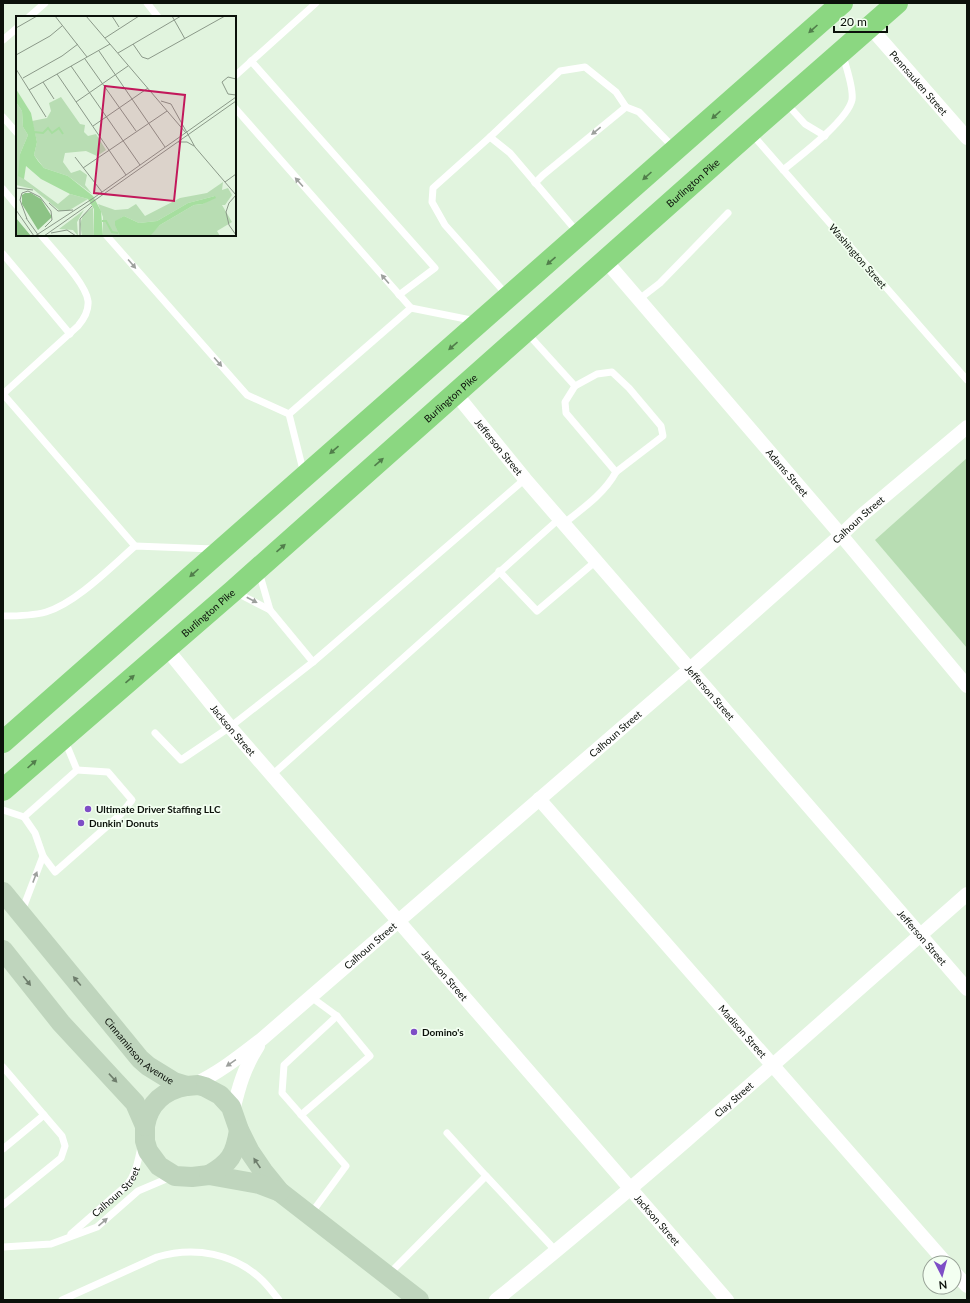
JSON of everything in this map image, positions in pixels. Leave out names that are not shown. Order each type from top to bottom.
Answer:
[{"type":"highway","points":[[3,742],[842,3]]},
{"type":"highway","name":"Burlington Pike","points":[[3,790],[233,591],[897,3]]},
{"type":"highway","points":[[3,728],[35,714]]},
{"type":"main road","name":"Cinnaminson Avenue","points":[[3,892],[140,1059],[167,1078],[190,1085],[205,1087],[212,1090],[226,1101],[233,1111],[239,1130],[250,1152],[280,1192],[418,1300]]},
{"type":"main road","points":[[3,950],[62,1023],[135,1103],[144,1130],[148,1151],[153,1159],[164,1170],[175,1176]]},
{"type":"main road","name":"Calhoun Street","points":[[144,1130],[149,1111],[158,1099],[169,1091],[190,1085]]},
{"type":"main road","points":[[209,1175],[222,1167],[231,1157],[239,1130]]},
{"type":"main road","name":"Cinnaminson Avenue","points":[[175,1176],[192,1177],[209,1175],[259,1184],[280,1192]]},
{"type":"street","name":"Pennsauken Street","points":[[870,27],[967,138]]},
{"type":"street","name":"Adams Street","points":[[605,260],[841,535],[967,686]]},
{"type":"street","name":"Jefferson Street","points":[[456,394],[561,521],[967,989]]},
{"type":"street","name":"Calhoun Street","points":[[190,1085],[207,1078],[232,1063],[262,1039],[690,669],[861,516],[967,427]]},
{"type":"street","name":"Jackson Street","points":[[166,648],[230,727],[727,1300]]},
{"type":"street","name":"Madison Street","points":[[540,799],[939,1255]]},
{"type":"street","name":"Clay Street","points":[[496,1300],[630,1188],[967,894]]},
{"type":"street","name":"Calhoun Street","points":[[233,1111],[248,1063],[262,1039]]},
{"type":"lane","points":[[30,16],[45,3]]},
{"type":"lane","points":[[147,3],[157,16]]},
{"type":"lane","points":[[236,75],[316,3]]},
{"type":"lane","points":[[3,40],[16,29]]},
{"type":"lane","points":[[783,170],[825,136],[840,120],[852,101],[852,92],[842,51]]},
{"type":"lane","points":[[251,61],[434,268],[399,295]]},
{"type":"lane","points":[[509,297],[445,225],[432,202],[433,188],[560,71],[586,67],[616,92],[626,107],[640,112],[676,150]]},
{"type":"lane","points":[[785,102],[805,124],[825,136]]},
{"type":"lane","points":[[536,184],[543,175],[626,107]]},
{"type":"lane","points":[[236,109],[411,308],[480,322]]},
{"type":"lane","points":[[3,117],[16,132]]},
{"type":"lane","name":"Washington Street","points":[[750,132],[967,380]]},
{"type":"lane","points":[[490,137],[510,153],[580,235]]},
{"type":"lane","points":[[3,189],[16,205]]},
{"type":"lane","points":[[638,300],[660,284],[728,213]]},
{"type":"lane","points":[[42,236],[84,287],[88,302],[86,316],[70,334],[3,394],[135,546]]},
{"type":"lane","points":[[107,236],[247,395],[289,414]]},
{"type":"lane","points":[[3,254],[70,334]]},
{"type":"lane","points":[[289,414],[411,308]]},
{"type":"lane","points":[[525,331],[575,386]]},
{"type":"lane","points":[[272,775],[499,571],[561,521],[590,503],[612,480],[616,472],[663,436],[661,426],[629,388],[612,372],[597,374],[575,386],[565,402],[566,413],[616,472]]},
{"type":"lane","points":[[289,414],[305,476]]},
{"type":"lane","points":[[155,733],[181,760],[230,727],[313,662],[525,479]]},
{"type":"lane","points":[[3,616],[25,616],[46,612],[62,605],[76,597],[135,546],[220,550]]},
{"type":"lane","points":[[499,571],[537,611],[596,561]]},
{"type":"lane","points":[[258,568],[270,610]]},
{"type":"lane","points":[[233,591],[270,610],[313,662]]},
{"type":"lane","points":[[63,737],[78,770]]},
{"type":"lane","points":[[3,810],[24,817],[35,833],[44,856],[55,872],[121,814],[132,800],[108,772],[78,770],[24,817]]},
{"type":"lane","points":[[21,913],[44,856]]},
{"type":"lane","points":[[301,1115],[370,1056],[337,1016],[310,997]]},
{"type":"lane","points":[[310,1215],[346,1166],[282,1093],[284,1065],[337,1016]]},
{"type":"lane","points":[[3,1067],[62,1136],[65,1146],[61,1158],[3,1204]]},
{"type":"lane","points":[[3,1149],[44,1115]]},
{"type":"lane","name":"Calhoun Street","points":[[68,1237],[125,1187],[132,1179],[139,1160],[144,1130]]},
{"type":"lane","points":[[447,1133],[556,1251]]},
{"type":"lane","name":"Calhoun Street","points":[[3,1247],[51,1244],[97,1227],[138,1191],[156,1182],[175,1176]]},
{"type":"lane","points":[[387,1275],[486,1176]]},
{"type":"lane","points":[[62,1300],[157,1257],[172,1253],[188,1252],[209,1253],[238,1263],[264,1282],[279,1300]]},
{"type":"green space","points":[[967,458],[967,648],[875,540]]},
{"type":"place","name":"Ultimate Driver Staffing LLC","points":[[88,809]]},
{"type":"place","name":"Dunkin' Donuts","points":[[81,823]]},
{"type":"place","name":"Domino's","points":[[414,1032]]}]
